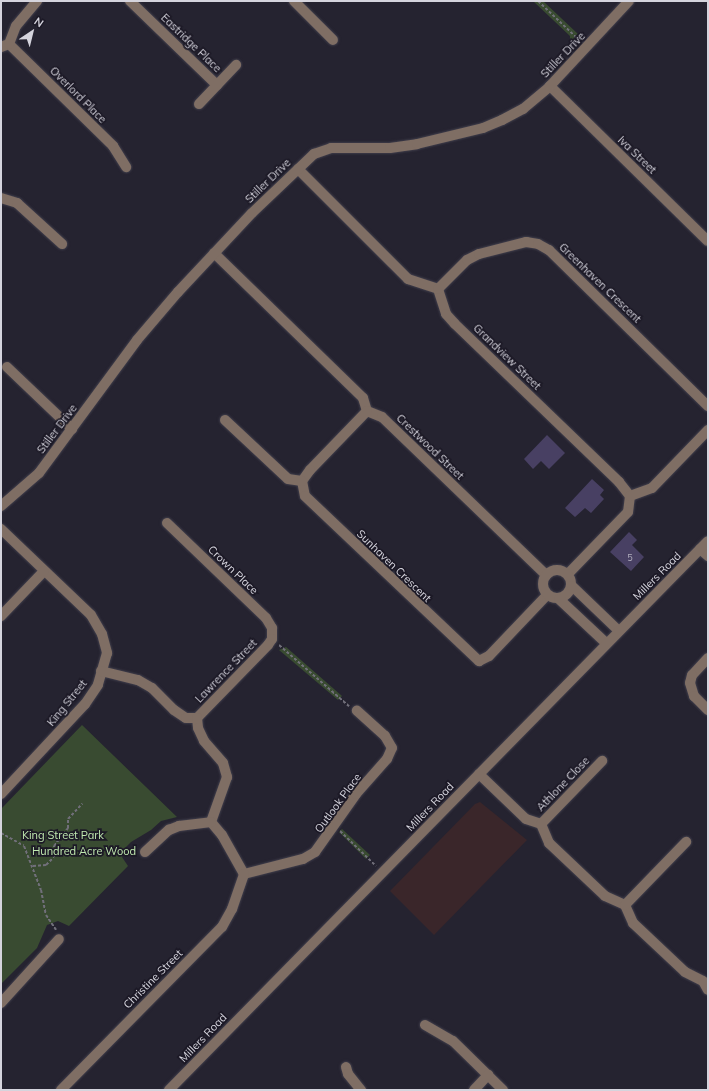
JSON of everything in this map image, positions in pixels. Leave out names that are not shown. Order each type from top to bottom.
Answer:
[{"type":"street","points":[[5,45],[16,26],[37,1]]},
{"type":"street","name":"Eastridge Place","points":[[130,1],[217,85]]},
{"type":"street","points":[[294,1],[333,40]]},
{"type":"street","name":"Stiller Drive","points":[[1,506],[39,473],[152,322],[214,253],[314,154],[326,149],[390,148],[483,128],[523,109],[550,86],[629,1]]},
{"type":"street","name":"Overlord Place","points":[[5,45],[113,146],[126,167]]},
{"type":"street","name":"Eastridge Place","points":[[199,104],[236,65]]},
{"type":"street","name":"Iva Street","points":[[550,86],[708,241]]},
{"type":"street","points":[[298,169],[408,279],[438,288]]},
{"type":"street","points":[[1,198],[17,203],[62,244]]},
{"type":"street","name":"Greenhaven Crescent","points":[[438,288],[467,260],[479,254],[526,242],[538,244],[549,250],[708,406]]},
{"type":"street","points":[[214,253],[363,398],[367,411],[302,481],[288,478],[225,420]]},
{"type":"street","name":"Grandview Street","points":[[438,288],[446,314],[455,324],[619,482],[630,496]]},
{"type":"street","points":[[7,366],[72,428]]},
{"type":"street","name":"Crestwood Street","points":[[367,411],[382,417],[546,575]]},
{"type":"street","points":[[568,574],[628,512],[630,496],[652,488],[708,430]]},
{"type":"street","name":"Sunhaven Crescent","points":[[302,481],[305,496],[479,662],[489,656],[547,595]]},
{"type":"street","name":"Crown Place","points":[[167,523],[266,618],[272,628],[272,639]]},
{"type":"street","name":"King Street","points":[[1,529],[91,615],[102,634],[107,653],[98,685],[85,704],[1,794]]},
{"type":"street","name":"Millers Road","points":[[169,1090],[606,643],[704,552],[708,541]]},
{"type":"street","points":[[606,643],[559,599],[547,595],[543,587],[546,575],[559,570],[568,574],[572,586],[619,631]]},
{"type":"street","points":[[1,616],[44,571]]},
{"type":"street","points":[[559,599],[568,595],[572,586]]},
{"type":"street","name":"Lawrence Street","points":[[197,718],[272,639]]},
{"type":"street","points":[[708,658],[692,675],[690,683],[694,696],[708,710]]},
{"type":"street","points":[[102,670],[138,680],[152,688],[174,710],[186,718],[197,718],[198,728],[223,763],[227,778],[211,822]]},
{"type":"street","name":"Outlook Place","points":[[244,874],[303,859],[315,852],[335,826],[356,794],[387,759],[392,748],[384,736],[357,711]]},
{"type":"street","name":"Athlone Close","points":[[541,824],[602,761]]},
{"type":"street","points":[[479,774],[526,819],[541,824],[549,843],[606,896],[625,905],[633,923],[685,972],[706,982]]},
{"type":"street","points":[[145,852],[168,830],[211,822]]},
{"type":"street","points":[[211,822],[222,835],[244,874]]},
{"type":"street","points":[[625,905],[686,842]]},
{"type":"street","name":"Christine Street","points":[[61,1090],[222,927],[232,909],[244,874]]},
{"type":"street","points":[[1,1003],[59,939]]},
{"type":"street","points":[[425,1025],[453,1041],[503,1090]]},
{"type":"street","points":[[346,1067],[348,1074],[361,1090]]},
{"type":"street","points":[[474,1090],[488,1075]]},
{"type":"path","points":[[538,1],[578,39]]},
{"type":"path","points":[[272,639],[345,704],[357,711]]},
{"type":"path","points":[[33,866],[46,865],[54,858],[54,846],[68,828],[68,819],[82,804]]},
{"type":"path","points":[[335,826],[382,872]]},
{"type":"path","points":[[1,834],[24,846],[33,866],[46,915],[54,926],[59,939]]},
{"type":"shaded area","points":[[480,802],[527,840],[434,935],[390,891],[475,804]]},
{"type":"green space","points":[[533,1],[543,1],[578,34],[570,43],[570,36]]},
{"type":"green space","points":[[286,647],[342,696],[338,700],[279,650]]},
{"type":"green space","name":"King Street Park","points":[[82,725],[177,817],[161,821],[151,830],[131,842],[124,849],[122,857],[128,866],[69,926],[58,921],[47,925],[37,948],[1,984],[1,809]]},
{"type":"green space","points":[[342,829],[370,855],[366,859],[339,832]]},
{"type":"building","points":[[547,435],[565,453],[549,469],[541,461],[533,469],[524,459]]},
{"type":"building","points":[[592,479],[604,490],[600,495],[604,499],[591,513],[585,508],[575,517],[565,508]]},
{"type":"building","points":[[629,532],[637,540],[632,545],[644,557],[631,571],[610,552]]},
{"type":"park label","name":"Hundred Acre Wood","points":[[84,851]]}]
